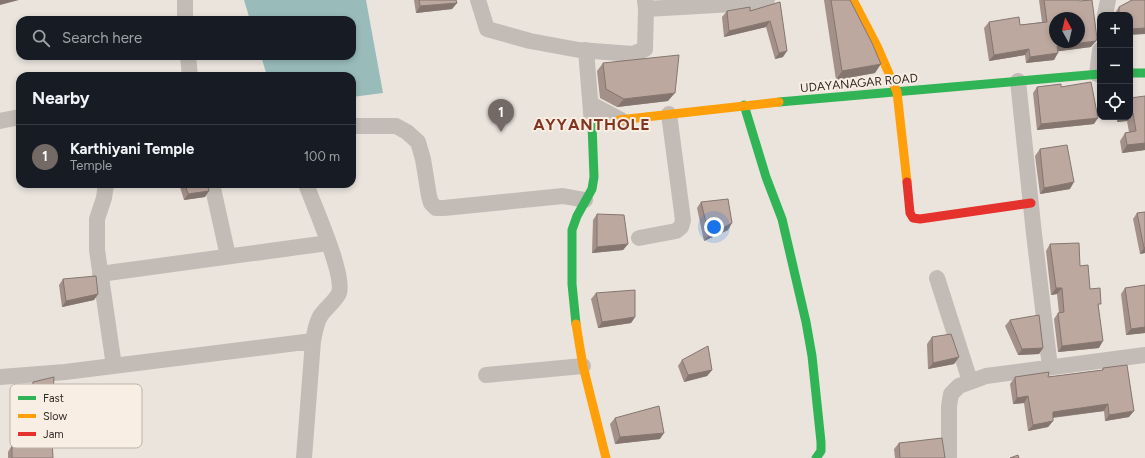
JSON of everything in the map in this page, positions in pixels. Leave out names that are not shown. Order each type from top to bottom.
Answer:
[{"type":"street","points":[[185,0],[185,16]]},
{"type":"street","points":[[478,0],[487,29],[530,41],[586,50],[633,54],[645,49],[646,4],[752,3],[767,0]]},
{"type":"street","points":[[853,0],[877,46],[896,92],[910,214],[913,218],[920,219],[1031,204]]},
{"type":"street","points":[[1106,12],[1108,0]]},
{"type":"street","points":[[586,50],[592,124],[596,145],[592,189],[577,216],[572,230],[572,284],[583,366],[606,458]]},
{"type":"street","points":[[188,60],[190,72]]},
{"type":"street","points":[[1133,74],[1145,73]]},
{"type":"street","name":"UDAYANAGAR ROAD","points":[[618,122],[744,105],[1097,74]]},
{"type":"street","points":[[1018,81],[1050,367]]},
{"type":"street","points":[[591,104],[618,122]]},
{"type":"street","points":[[744,105],[766,177],[782,219],[806,322],[812,356],[821,442],[821,451],[816,458]]},
{"type":"street","points":[[639,238],[676,231],[681,227],[683,220],[669,114]]},
{"type":"street","points":[[0,121],[16,118]]},
{"type":"street","points":[[356,126],[396,126],[407,132],[418,142],[424,159],[429,196],[431,203],[436,208],[563,196],[585,200]]},
{"type":"street","points":[[105,188],[98,219],[97,250],[114,366]]},
{"type":"street","points":[[213,188],[228,256]]},
{"type":"street","points":[[304,458],[313,341],[316,326],[320,316],[338,294],[340,283],[337,268],[307,188]]},
{"type":"street","points":[[100,274],[328,243]]},
{"type":"street","points":[[937,278],[970,381]]},
{"type":"street","points":[[0,377],[65,372],[313,341]]},
{"type":"street","points":[[949,458],[949,406],[951,394],[959,386],[986,376],[1145,355]]},
{"type":"street","points":[[486,375],[583,366]]},
{"type":"water","points":[[244,0],[366,0],[383,93],[356,96],[356,72],[266,72],[262,60],[356,60],[356,16],[249,16]]},
{"type":"building","points":[[419,0],[456,0],[457,3],[420,6]]},
{"type":"building","points":[[831,0],[850,0],[881,64],[842,71]]},
{"type":"building","points":[[1044,0],[1092,0],[1097,38],[1096,41],[1085,42],[1085,12],[1049,12],[1049,48],[1057,48],[1058,53],[1030,57],[1029,49],[994,55],[989,22],[1019,17],[1020,25],[1047,22]]},
{"type":"building","points":[[1132,0],[1145,0],[1145,28],[1133,29],[1133,12],[1119,12],[1119,7]]},
{"type":"building","points":[[780,2],[787,51],[779,53],[770,21],[729,31],[727,11],[750,7],[750,11]]},
{"type":"building","points":[[679,55],[675,93],[624,99],[606,89],[603,63]]},
{"type":"building","points":[[1091,82],[1097,118],[1041,124],[1037,87],[1061,84],[1061,87]]},
{"type":"building","points":[[1145,96],[1145,143],[1127,145],[1125,133],[1136,131],[1133,113],[1133,98]]},
{"type":"building","points":[[1067,145],[1074,182],[1044,188],[1040,149]]},
{"type":"building","points":[[186,188],[209,188],[209,191],[188,194]]},
{"type":"building","points":[[728,199],[732,223],[709,235],[701,202]]},
{"type":"building","points":[[1145,212],[1145,247],[1144,248],[1137,213]]},
{"type":"building","points":[[597,214],[624,215],[628,244],[597,247]]},
{"type":"building","points":[[1079,243],[1080,266],[1088,265],[1090,289],[1100,288],[1101,304],[1098,304],[1103,341],[1062,346],[1058,313],[1064,312],[1062,288],[1056,288],[1050,244]]},
{"type":"building","points":[[96,276],[98,294],[66,301],[63,279]]},
{"type":"building","points":[[1145,285],[1145,327],[1131,329],[1125,288]]},
{"type":"building","points":[[635,290],[635,317],[602,322],[596,293]]},
{"type":"building","points":[[1039,315],[1043,348],[1022,349],[1010,320]]},
{"type":"building","points":[[951,334],[959,357],[933,363],[932,337]]},
{"type":"building","points":[[708,346],[712,370],[688,375],[682,360]]},
{"type":"building","points":[[1127,365],[1134,411],[1109,415],[1108,404],[1053,412],[1053,421],[1033,425],[1028,396],[1017,398],[1015,377],[1049,372],[1048,377],[1103,370],[1103,368]]},
{"type":"building","points":[[54,377],[54,384],[33,384],[33,382]]},
{"type":"building","points":[[659,406],[664,433],[620,437],[615,418]]},
{"type":"building","points":[[942,438],[945,458],[900,458],[899,443]]},
{"type":"building","points":[[12,448],[52,448],[53,458],[12,458]]},
{"type":"building","points":[[1018,455],[1019,458],[1010,458]]},
{"type":"traffic: fast","points":[[1133,73],[1145,73]]},
{"type":"traffic: fast","points":[[779,102],[1097,74]]},
{"type":"traffic: fast","points":[[744,105],[766,177],[782,219],[806,322],[812,356],[821,442],[821,451],[816,458]]},
{"type":"traffic: fast","points":[[576,324],[572,284],[572,230],[577,216],[592,189],[594,177],[592,124]]},
{"type":"traffic: slow","points":[[853,0],[877,46],[897,92],[907,182]]},
{"type":"traffic: slow","points":[[619,120],[779,102]]},
{"type":"traffic: slow","points":[[576,324],[583,366],[606,458]]},
{"type":"traffic: jam","points":[[907,182],[910,213],[913,218],[920,219],[1031,203]]},
{"type":"place","name":"Karthiyani Temple","points":[[501,132]]},
{"type":"district","name":"AYYANTHOLE","points":[[592,124]]}]
